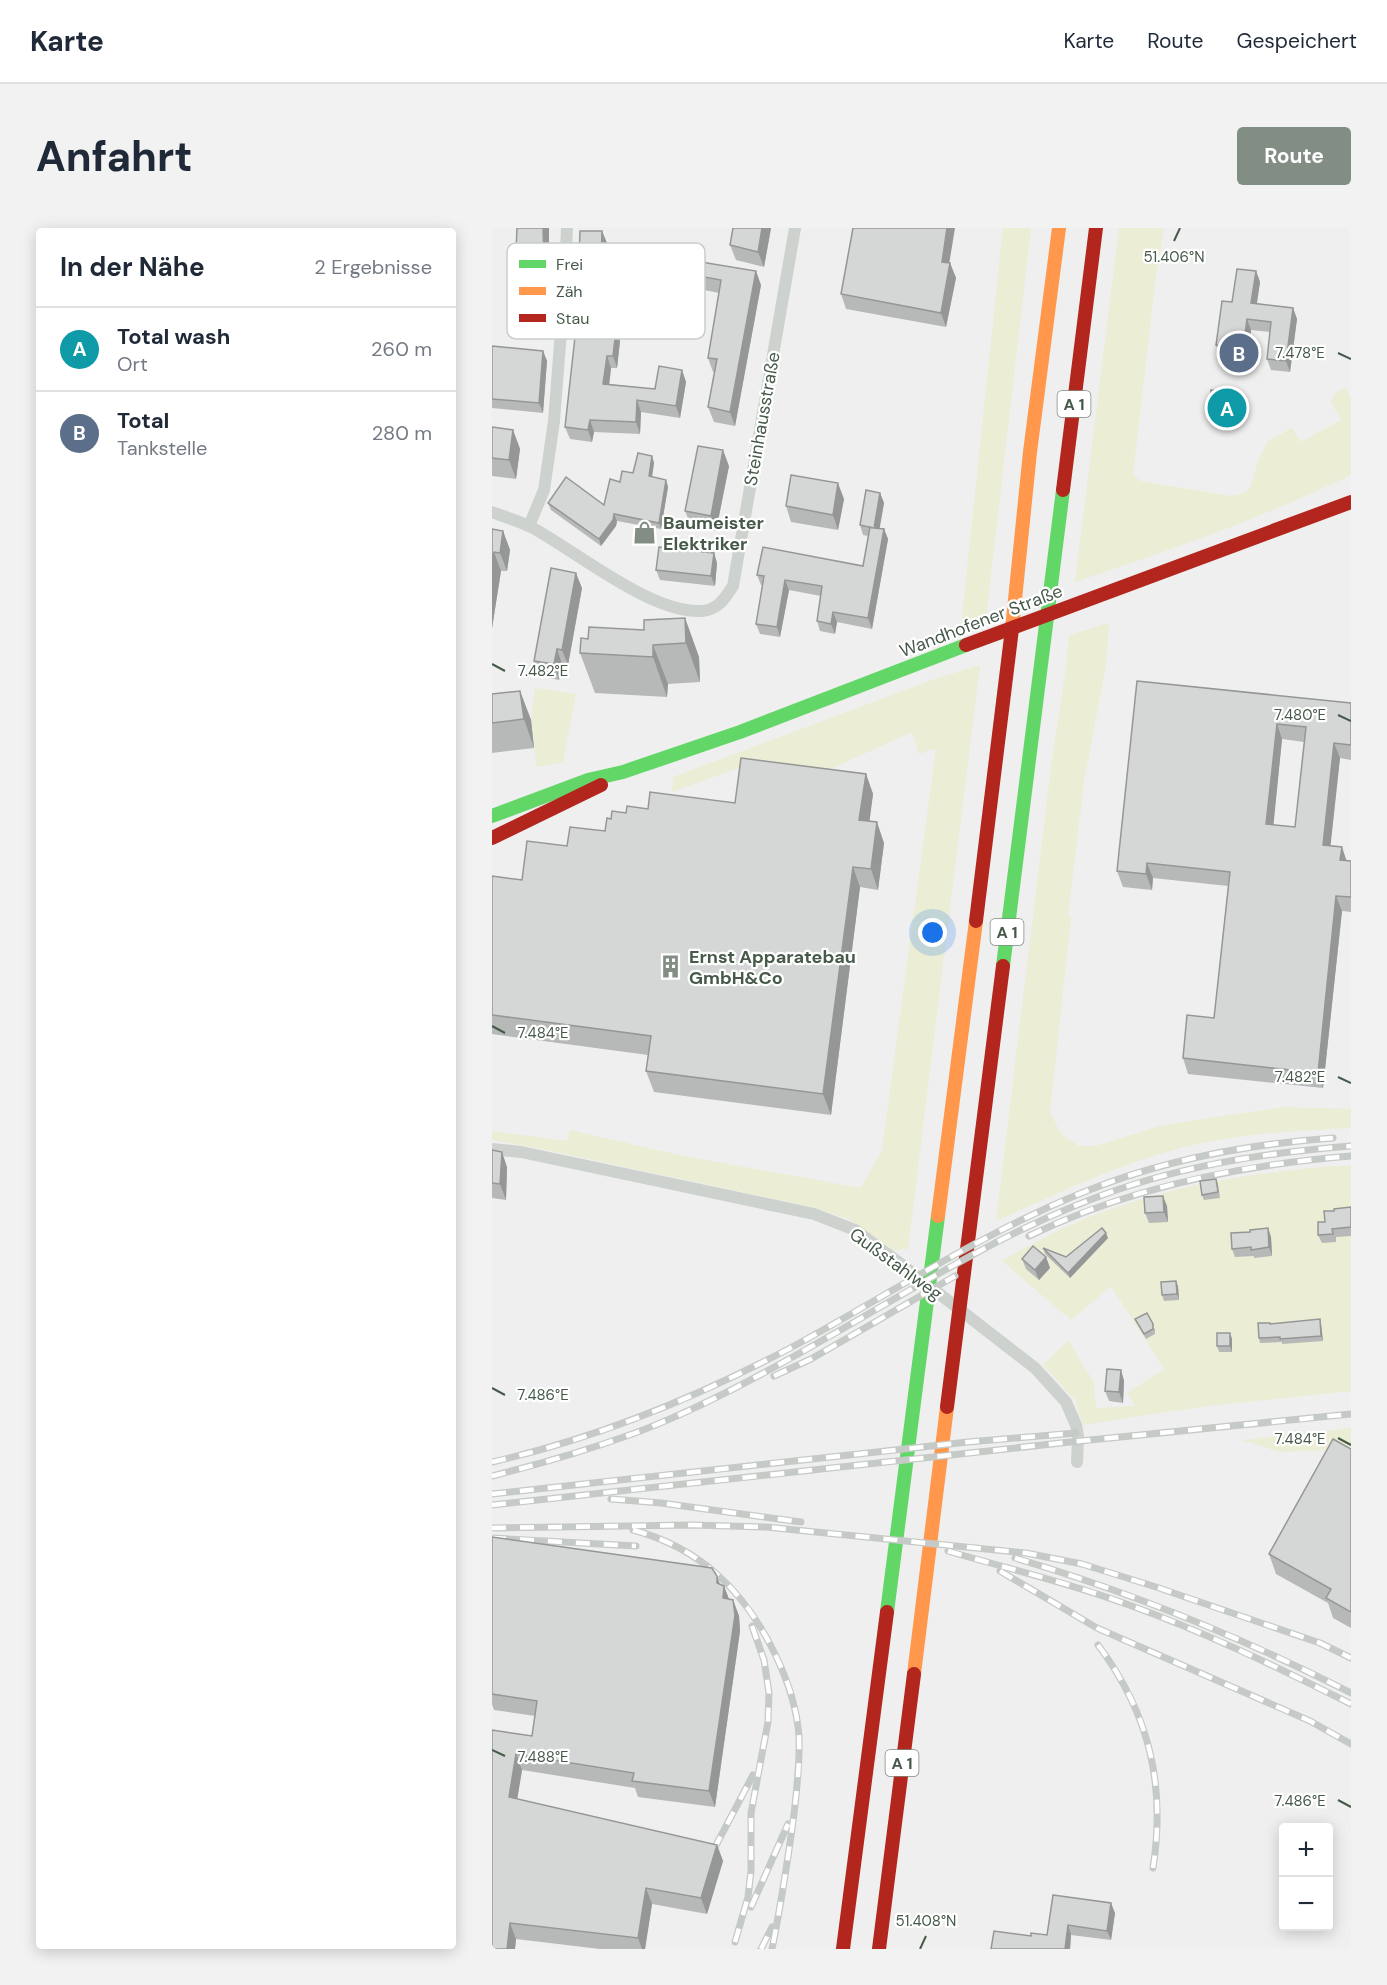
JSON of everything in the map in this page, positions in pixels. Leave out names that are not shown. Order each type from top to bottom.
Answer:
[{"type":"main road","name":"A 1","points":[[843,1949],[1004,702],[1030,452],[1059,228]]},
{"type":"main road","name":"A 1","points":[[879,1949],[1096,228]]},
{"type":"main road","name":"Wandhofener Straße","points":[[492,816],[579,783],[624,772],[740,732],[950,651],[1351,502]]},
{"type":"main road","name":"Wandhofener Straße","points":[[492,838],[590,792],[624,772]]},
{"type":"street","points":[[566,243],[567,228]]},
{"type":"street","name":"Steinhausstraße","points":[[492,512],[529,526],[630,588],[671,607],[704,611],[720,605],[733,586],[795,228]]},
{"type":"street","points":[[529,526],[544,490],[554,421],[560,339]]},
{"type":"street","name":"Gußstahlweg","points":[[492,1149],[521,1152],[814,1214],[855,1230],[1035,1368],[1066,1402],[1076,1425],[1077,1462]]},
{"type":"green space","points":[[1003,228],[1031,228],[986,618],[961,627]]},
{"type":"green space","points":[[1119,228],[1164,228],[1156,275],[1133,474],[1140,481],[1231,496],[1245,493],[1251,486],[1258,461],[1268,441],[1292,428],[1301,442],[1341,420],[1331,402],[1335,393],[1345,387],[1351,399],[1351,475],[1283,506],[1214,533],[1075,582]]},
{"type":"green space","points":[[1109,623],[1106,665],[1084,782],[1068,915],[1071,918],[1050,1112],[1061,1134],[1079,1146],[1095,1146],[1164,1125],[1284,1107],[1351,1109],[1351,1128],[1259,1134],[1192,1145],[1103,1174],[996,1221],[1069,635]]},
{"type":"green space","points":[[980,665],[908,1249],[893,1250],[848,1219],[807,1206],[492,1140],[492,1131],[567,1141],[570,1130],[679,1155],[861,1188],[882,1150],[936,748],[919,754],[912,732],[813,777],[760,760],[672,792],[673,777],[935,679]]},
{"type":"green space","points":[[535,688],[576,694],[563,762],[537,767],[531,720]]},
{"type":"green space","points":[[1351,1165],[1351,1391],[1200,1407],[1083,1425],[1075,1400],[1043,1365],[1068,1341],[1094,1382],[1096,1408],[1135,1406],[1127,1393],[1164,1369],[1111,1286],[1071,1320],[1002,1261],[1084,1219],[1170,1191],[1259,1174]]},
{"type":"green space","points":[[1351,1428],[1351,1449],[1280,1452],[1242,1440]]},
{"type":"building","points":[[517,228],[543,228],[543,243],[516,243]]},
{"type":"building","points":[[733,228],[762,228],[758,252],[730,245]]},
{"type":"building","points":[[853,228],[947,228],[942,262],[950,263],[941,313],[841,294]]},
{"type":"building","points":[[580,231],[602,231],[602,243],[580,243]]},
{"type":"building","points":[[705,263],[756,271],[730,412],[708,407],[717,359],[708,358],[721,280],[705,277]]},
{"type":"building","points":[[1237,269],[1256,271],[1251,303],[1293,308],[1286,361],[1267,359],[1271,322],[1247,319],[1243,349],[1216,345],[1222,301],[1232,302]]},
{"type":"building","points":[[575,339],[615,339],[613,356],[607,356],[603,384],[655,389],[659,366],[682,370],[676,406],[637,400],[636,422],[590,420],[588,430],[565,427]]},
{"type":"building","points":[[492,346],[543,351],[539,403],[492,399]]},
{"type":"building","points":[[1211,390],[1237,393],[1236,406],[1229,405],[1228,410],[1216,408],[1216,403],[1210,402]]},
{"type":"building","points":[[492,427],[513,430],[509,460],[492,458]]},
{"type":"building","points":[[698,446],[723,450],[711,516],[685,511]]},
{"type":"building","points":[[638,453],[652,456],[649,476],[666,480],[659,523],[614,514],[613,520],[599,539],[548,503],[566,477],[604,505],[610,479],[620,482],[622,471],[633,473]]},
{"type":"building","points":[[791,475],[838,483],[833,515],[786,506]]},
{"type":"building","points":[[866,490],[880,493],[874,528],[884,529],[868,618],[833,612],[831,624],[817,621],[822,586],[785,580],[777,627],[756,624],[764,576],[757,575],[763,547],[863,566],[870,527],[860,525]]},
{"type":"building","points":[[492,529],[503,531],[500,553],[494,552],[492,563]]},
{"type":"building","points":[[659,547],[714,553],[711,576],[656,570]]},
{"type":"building","points":[[551,568],[576,573],[562,650],[557,649],[554,664],[534,661]]},
{"type":"building","points":[[685,618],[686,643],[653,645],[653,657],[580,653],[581,638],[588,639],[589,627],[644,630],[644,620]]},
{"type":"building","points":[[1137,681],[1351,703],[1351,745],[1334,743],[1323,845],[1342,847],[1340,860],[1351,861],[1351,897],[1336,896],[1318,1073],[1183,1058],[1187,1015],[1214,1018],[1230,872],[1147,863],[1146,874],[1117,871]],"holes":[[[1277,724],[1306,727],[1295,827],[1266,824]]]},
{"type":"building","points":[[520,691],[524,719],[492,723],[492,694]]},
{"type":"building","name":"Ernst Apparatebau GmbH&Co","points":[[741,758],[866,774],[859,820],[877,822],[871,869],[853,867],[823,1094],[646,1071],[651,1036],[492,1015],[492,876],[522,880],[527,841],[567,846],[570,827],[605,831],[607,818],[611,819],[612,811],[626,813],[627,806],[648,809],[650,792],[735,803]]},
{"type":"building","points":[[492,1150],[502,1152],[500,1184],[492,1183]]},
{"type":"building","points":[[1216,1179],[1218,1192],[1202,1195],[1200,1181]]},
{"type":"building","points":[[1163,1196],[1164,1212],[1145,1213],[1144,1197]]},
{"type":"building","points":[[1351,1207],[1351,1227],[1332,1229],[1333,1234],[1318,1235],[1318,1222],[1325,1222],[1324,1211]]},
{"type":"building","points":[[1102,1228],[1106,1233],[1068,1273],[1043,1248],[1066,1257]]},
{"type":"building","points":[[1268,1228],[1269,1247],[1251,1250],[1251,1247],[1232,1249],[1231,1233]]},
{"type":"building","points":[[1033,1246],[1046,1257],[1035,1270],[1022,1259]]},
{"type":"building","points":[[1176,1281],[1177,1294],[1162,1295],[1161,1282]]},
{"type":"building","points":[[1147,1313],[1153,1329],[1144,1334],[1135,1319]]},
{"type":"building","points":[[1320,1319],[1321,1336],[1259,1338],[1258,1323]]},
{"type":"building","points":[[1217,1333],[1230,1333],[1230,1346],[1217,1346]]},
{"type":"building","points":[[1107,1369],[1121,1370],[1119,1392],[1105,1391]]},
{"type":"building","points":[[1333,1439],[1351,1449],[1351,1612],[1326,1598],[1331,1589],[1269,1554]]},
{"type":"building","points":[[492,1537],[712,1568],[717,1576],[717,1583],[724,1586],[723,1598],[733,1600],[735,1615],[709,1791],[632,1781],[634,1773],[516,1754],[509,1797],[717,1845],[701,1898],[646,1888],[638,1938],[510,1923],[507,1949],[492,1949],[492,1730],[532,1736],[537,1701],[492,1694]]},
{"type":"building","points":[[1053,1895],[1111,1903],[1107,1931],[1068,1925],[1065,1949],[991,1949],[994,1931],[1031,1936],[1031,1933],[1047,1935]]},
{"type":"railway","points":[[492,1462],[570,1441],[684,1399],[794,1346],[1009,1226],[1084,1192],[1144,1171],[1206,1155],[1269,1144],[1333,1138]]},
{"type":"railway","points":[[492,1476],[617,1439],[701,1405],[786,1361],[980,1251],[1087,1201],[1151,1179],[1217,1163],[1351,1146]]},
{"type":"railway","points":[[1029,1236],[1106,1204],[1186,1181],[1268,1165],[1351,1156]]},
{"type":"railway","points":[[774,1376],[811,1359],[955,1276]]},
{"type":"railway","points":[[492,1505],[1351,1414]]},
{"type":"railway","points":[[492,1494],[968,1442],[1076,1433]]},
{"type":"railway","points":[[611,1499],[661,1503],[801,1522]]},
{"type":"railway","points":[[492,1528],[692,1525],[766,1527],[1026,1553],[1082,1564],[1156,1587],[1320,1643],[1351,1658]]},
{"type":"railway","points":[[633,1530],[680,1548],[700,1561],[735,1592],[763,1632],[788,1684],[798,1726],[799,1766],[789,1848],[772,1949]]},
{"type":"railway","points":[[492,1538],[636,1546]]},
{"type":"railway","points":[[948,1551],[1107,1597],[1242,1651],[1351,1704]]},
{"type":"railway","points":[[1015,1558],[1144,1601],[1269,1653],[1351,1693]]},
{"type":"railway","points":[[1000,1571],[1097,1628],[1310,1721],[1351,1744]]},
{"type":"railway","points":[[735,1942],[748,1897],[751,1871],[751,1813],[768,1722],[769,1693],[764,1660],[752,1626]]},
{"type":"railway","points":[[1098,1645],[1130,1697],[1150,1750],[1157,1807],[1153,1868]]},
{"type":"railway","points":[[714,1849],[753,1775]]},
{"type":"railway","points":[[751,1907],[788,1824]]},
{"type":"railway","points":[[761,1949],[772,1927]]},
{"type":"traffic: fast","points":[[1003,966],[1063,490]]},
{"type":"traffic: fast","points":[[492,816],[588,780],[623,772],[740,732],[966,645]]},
{"type":"traffic: fast","points":[[887,1612],[938,1216]]},
{"type":"traffic: slow","points":[[1012,629],[1030,452],[1059,228]]},
{"type":"traffic: slow","points":[[938,1216],[976,921]]},
{"type":"traffic: slow","points":[[914,1674],[947,1407]]},
{"type":"traffic: jam","points":[[1063,490],[1096,228]]},
{"type":"traffic: jam","points":[[966,645],[1351,502]]},
{"type":"traffic: jam","points":[[976,921],[1012,629]]},
{"type":"traffic: jam","points":[[492,838],[601,785]]},
{"type":"traffic: jam","points":[[947,1407],[1003,966]]},
{"type":"traffic: jam","points":[[843,1949],[887,1612]]},
{"type":"traffic: jam","points":[[879,1949],[914,1674]]},
{"type":"place","name":"Total","points":[[1239,353]]},
{"type":"place","name":"Total wash","points":[[1227,408]]},
{"type":"place","name":"Baumeister Elektriker","points":[[645,533]]},
{"type":"place","name":"Ernst Apparatebau GmbH&Co","points":[[671,967]]}]
